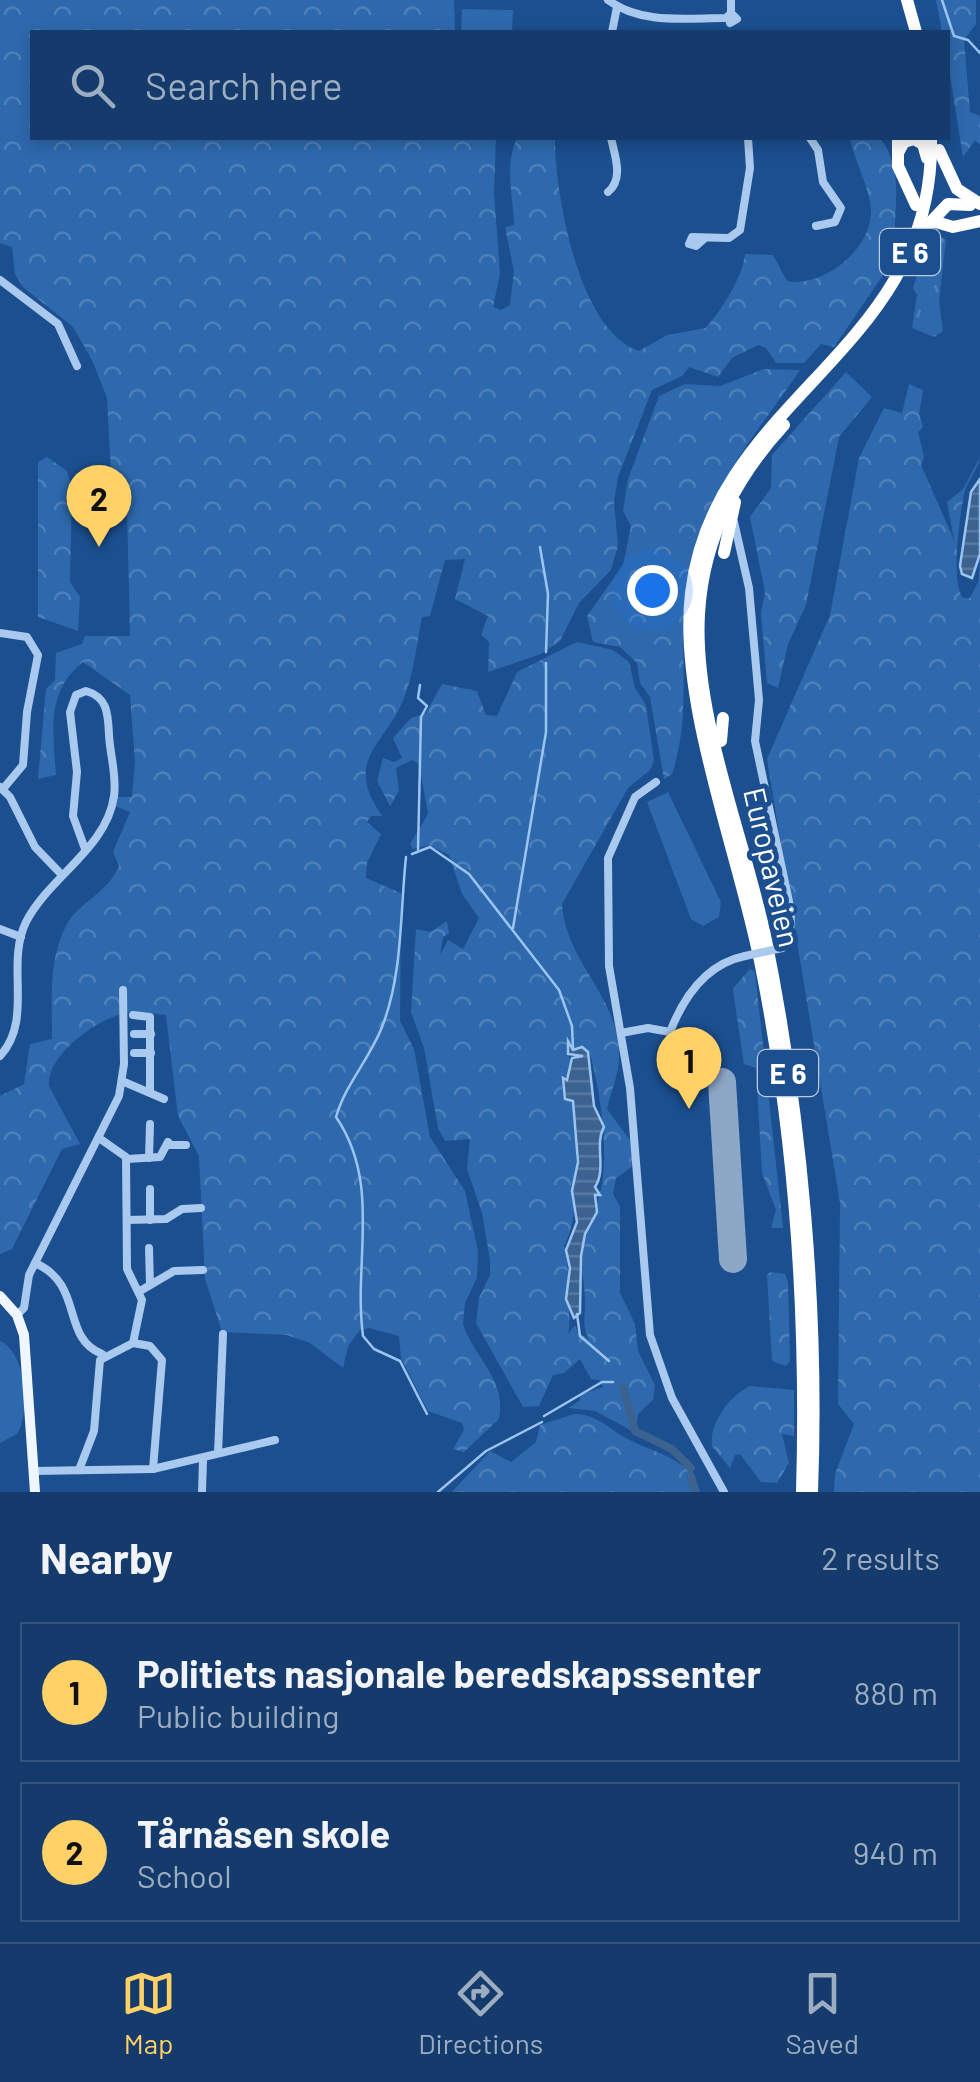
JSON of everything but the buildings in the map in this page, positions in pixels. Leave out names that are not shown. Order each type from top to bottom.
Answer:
[{"type":"highway","points":[[907,0],[915,30]]},
{"type":"highway","points":[[916,0],[924,30]]},
{"type":"highway","name":"E 6","points":[[898,140],[897,161],[916,206]]},
{"type":"highway","points":[[897,161],[902,143],[918,140],[925,148],[930,172]]},
{"type":"highway","name":"E 6","points":[[930,172],[937,142]]},
{"type":"highway","name":"E 6","points":[[937,142],[957,189],[978,215]]},
{"type":"highway","name":"E 6","points":[[932,223],[937,142]]},
{"type":"highway","name":"Europaveien","points":[[802,1492],[796,1265],[778,1063],[749,906],[695,689],[690,600],[707,526],[736,470],[869,322],[909,254],[930,172]]},
{"type":"highway","name":"E 6","points":[[932,223],[953,202],[978,215]]},
{"type":"highway","name":"E 6","points":[[932,223],[953,227],[978,215]]},
{"type":"highway","name":"Europaveien","points":[[812,1492],[807,1297],[790,1082],[763,925],[702,672],[700,601],[717,528],[744,474],[883,316],[912,268],[932,223]]},
{"type":"highway","name":"E 6","points":[[724,553],[744,474]]},
{"type":"highway","name":"E 6","points":[[722,718],[722,764]]},
{"type":"main road","points":[[0,1296],[15,1313],[25,1339],[35,1492]]},
{"type":"street","points":[[608,0],[649,18],[729,22],[731,0]]},
{"type":"street","points":[[612,30],[617,7]]},
{"type":"street","points":[[608,192],[616,184],[618,168],[612,140]]},
{"type":"street","points":[[705,238],[732,238],[740,230],[750,163],[748,140]]},
{"type":"street","points":[[811,140],[818,149],[822,182],[840,208],[835,222],[816,226]]},
{"type":"street","points":[[0,280],[60,327],[77,366]]},
{"type":"street","points":[[621,1034],[648,1028],[670,1032],[708,971],[745,956],[782,948],[789,941],[790,911],[755,741],[759,700],[749,588],[732,514]]},
{"type":"street","points":[[0,634],[28,637],[38,655],[26,712],[23,765],[2,788],[36,847],[62,875]]},
{"type":"street","points":[[0,1056],[16,1028],[21,937],[32,912],[85,849],[106,822],[114,793],[107,712],[94,694],[78,693],[70,708],[77,776],[73,816],[85,849]]},
{"type":"street","points":[[656,782],[635,796],[607,866],[609,966],[632,1103],[648,1326],[670,1393],[724,1492]]},
{"type":"street","points":[[0,929],[21,937]]},
{"type":"street","points":[[15,1313],[24,1302],[35,1262],[99,1138],[122,1082],[123,990]]},
{"type":"street","points":[[133,1016],[150,1017],[150,1092]]},
{"type":"street","points":[[134,1034],[150,1034]]},
{"type":"street","points":[[134,1053],[151,1053]]},
{"type":"street","points":[[122,1082],[164,1098]]},
{"type":"street","points":[[150,1124],[150,1158]]},
{"type":"street","points":[[99,1138],[119,1148],[127,1159],[128,1274],[140,1291],[142,1311],[133,1343]]},
{"type":"street","points":[[127,1159],[162,1156],[168,1143],[186,1145]]},
{"type":"street","points":[[150,1188],[150,1220]]},
{"type":"street","points":[[127,1220],[170,1218],[180,1207],[201,1208]]},
{"type":"street","points":[[150,1248],[150,1285]]},
{"type":"street","points":[[35,1262],[64,1283],[79,1335],[85,1344],[102,1354]]},
{"type":"street","points":[[140,1291],[174,1271],[202,1270]]},
{"type":"street","points":[[218,1452],[224,1334]]},
{"type":"street","points":[[79,1470],[94,1431],[96,1369],[102,1354],[133,1343],[150,1346],[162,1360],[152,1469]]},
{"type":"street","points":[[34,1471],[152,1469],[275,1440]]},
{"type":"street","points":[[202,1460],[202,1492]]},
{"type":"green space","points":[[0,0],[454,0],[455,30],[30,30],[30,140],[496,140],[494,192],[500,274],[493,307],[501,310],[510,305],[514,271],[505,227],[514,225],[510,170],[513,149],[516,140],[555,140],[565,224],[586,289],[600,317],[618,338],[639,351],[667,335],[706,328],[731,292],[745,254],[773,255],[787,281],[814,279],[841,264],[862,241],[871,214],[851,140],[881,140],[888,152],[896,180],[896,256],[834,347],[821,344],[804,363],[776,363],[766,348],[758,345],[732,358],[718,377],[689,367],[682,376],[652,390],[618,477],[614,502],[618,546],[611,570],[579,603],[560,641],[541,654],[488,672],[489,642],[481,635],[488,616],[455,599],[465,559],[445,560],[430,616],[422,617],[405,695],[367,765],[371,796],[382,816],[371,816],[367,822],[381,834],[367,863],[366,878],[401,893],[400,1021],[414,1049],[430,1137],[465,1191],[478,1251],[477,1278],[465,1303],[463,1324],[494,1380],[500,1405],[499,1419],[464,1452],[453,1449],[464,1430],[462,1423],[428,1411],[401,1358],[399,1336],[369,1328],[360,1330],[348,1346],[343,1368],[310,1343],[287,1335],[222,1332],[205,1279],[199,1156],[178,1116],[166,1015],[136,1012],[115,1016],[76,1040],[56,1062],[49,1086],[80,1144],[62,1149],[12,1249],[0,1254],[0,1096],[24,1084],[30,1044],[52,1039],[52,980],[61,937],[72,916],[108,884],[119,866],[113,852],[130,812],[115,806],[117,797],[132,797],[135,762],[130,695],[83,662],[71,673],[57,699],[53,727],[56,775],[38,779],[46,689],[55,680],[56,653],[82,644],[85,636],[130,636],[127,511],[88,510],[88,472],[111,473],[107,398],[73,327],[23,287],[15,274],[12,247],[0,243]]},
{"type":"green space","points":[[936,0],[976,0],[976,24],[964,40],[970,112],[980,116],[980,145],[975,140],[963,157],[950,76],[950,30],[942,30]]},
{"type":"green space","points":[[462,9],[513,10],[512,30],[461,30]]},
{"type":"green space","points":[[931,235],[946,239],[939,301],[943,331],[934,337],[912,328],[917,295],[913,288]]},
{"type":"green space","points":[[764,369],[800,370],[731,470],[716,496],[694,553],[684,608],[682,727],[672,774],[664,779],[650,697],[640,683],[637,663],[620,647],[593,642],[587,616],[623,565],[631,526],[623,511],[628,479],[659,396],[685,384],[720,386]]},
{"type":"green space","points":[[846,372],[872,397],[839,437],[806,605],[788,644],[778,688],[767,683],[761,613],[765,592],[750,517],[771,488],[772,455]]},
{"type":"green space","points":[[909,384],[923,390],[919,414],[923,427],[918,432],[924,457],[921,465],[954,540],[947,502],[963,489],[980,457],[964,494],[957,578],[963,598],[970,598],[979,580],[980,554],[980,1492],[834,1492],[835,1474],[854,1424],[838,1404],[840,1203],[767,759],[830,615],[859,458],[884,408],[902,413]]},
{"type":"green space","points":[[47,457],[67,471],[72,487],[70,582],[80,597],[78,631],[38,617],[38,462]]},
{"type":"green space","points":[[577,642],[613,650],[629,662],[635,688],[646,705],[654,761],[650,770],[628,788],[562,904],[573,944],[617,1034],[619,1063],[607,1109],[632,1143],[633,1166],[616,1178],[613,1194],[620,1206],[620,1293],[635,1324],[638,1351],[655,1385],[653,1400],[638,1414],[636,1433],[595,1411],[569,1408],[580,1400],[580,1395],[603,1387],[599,1380],[591,1379],[580,1359],[564,1373],[553,1375],[539,1406],[523,1407],[476,1323],[479,1298],[490,1275],[490,1260],[482,1213],[467,1169],[470,1139],[445,1141],[438,1128],[424,1048],[411,1012],[416,929],[431,932],[447,921],[449,933],[443,937],[440,955],[448,940],[463,949],[479,918],[462,894],[449,855],[429,845],[413,849],[410,844],[428,814],[419,764],[412,760],[396,768],[399,791],[390,806],[377,781],[383,758],[394,762],[402,758],[393,738],[411,718],[426,713],[442,684],[477,691],[486,715],[497,716],[517,672]],"holes":[[[567,1041],[573,1050],[586,1049],[591,1057],[603,1132],[602,1186],[586,1234],[582,1261],[584,1324],[589,1339],[578,1333],[575,1325],[568,1334],[568,1253],[564,1246],[573,1216],[576,1177],[573,1101],[565,1099],[563,1082],[571,1069]]]},
{"type":"green space","points":[[668,792],[721,902],[719,917],[703,926],[691,919],[647,802]]},
{"type":"green space","points":[[750,969],[755,972],[783,1228],[771,1228],[776,1210],[762,1173],[756,1068],[744,1064],[734,998],[733,988]]},
{"type":"green space","points":[[767,1274],[785,1274],[788,1282],[790,1361],[786,1366],[772,1361]]},
{"type":"green space","points":[[0,1341],[16,1357],[25,1398],[17,1434],[0,1443]]},
{"type":"green space","points":[[750,1386],[794,1390],[794,1436],[782,1434],[789,1463],[777,1483],[761,1482],[740,1454],[735,1455],[730,1468],[712,1446],[722,1412]]},
{"type":"green space","points":[[574,1414],[595,1419],[680,1463],[696,1480],[700,1492],[452,1492],[490,1451],[511,1462],[536,1442],[540,1425]]},
{"type":"shaded area","points":[[980,479],[980,554],[972,578],[962,574],[960,566],[971,492]]},
{"type":"shaded area","points":[[568,1041],[573,1050],[582,1047],[588,1052],[594,1106],[604,1127],[595,1187],[600,1195],[595,1195],[597,1212],[585,1234],[580,1313],[574,1318],[566,1299],[570,1268],[566,1250],[577,1222],[572,1191],[578,1162],[573,1101],[565,1099],[563,1078],[567,1080],[572,1058],[583,1056],[568,1054]]},
{"type":"waterway","points":[[942,0],[954,36],[968,40],[980,53]]},
{"type":"waterway","points":[[540,547],[548,594],[546,652]]},
{"type":"waterway","points":[[513,928],[546,732],[546,663]]},
{"type":"waterway","points":[[418,850],[421,717],[427,706],[418,698],[420,685]]},
{"type":"waterway","points":[[412,854],[430,847],[469,874],[559,990],[572,1026],[573,1049]]},
{"type":"waterway","points":[[406,857],[397,964],[389,1007],[336,1117],[350,1143],[362,1196],[363,1336],[374,1349],[400,1361],[427,1414]]},
{"type":"waterway","points":[[577,1314],[580,1336],[609,1361]]},
{"type":"waterway","points":[[544,1416],[602,1382],[613,1382]]},
{"type":"waterway","points":[[623,1387],[635,1431],[672,1449],[691,1468]]},
{"type":"waterway","points":[[438,1492],[486,1451],[542,1422]]},
{"type":"waterway","points":[[691,1476],[695,1492]]},
{"type":"runway","points":[[722,1082],[733,1259]]},
{"type":"place","name":"Tårnåsen skole","points":[[99,547]]},
{"type":"place","name":"Politiets nasjonale beredskapssenter","points":[[689,1109]]}]
